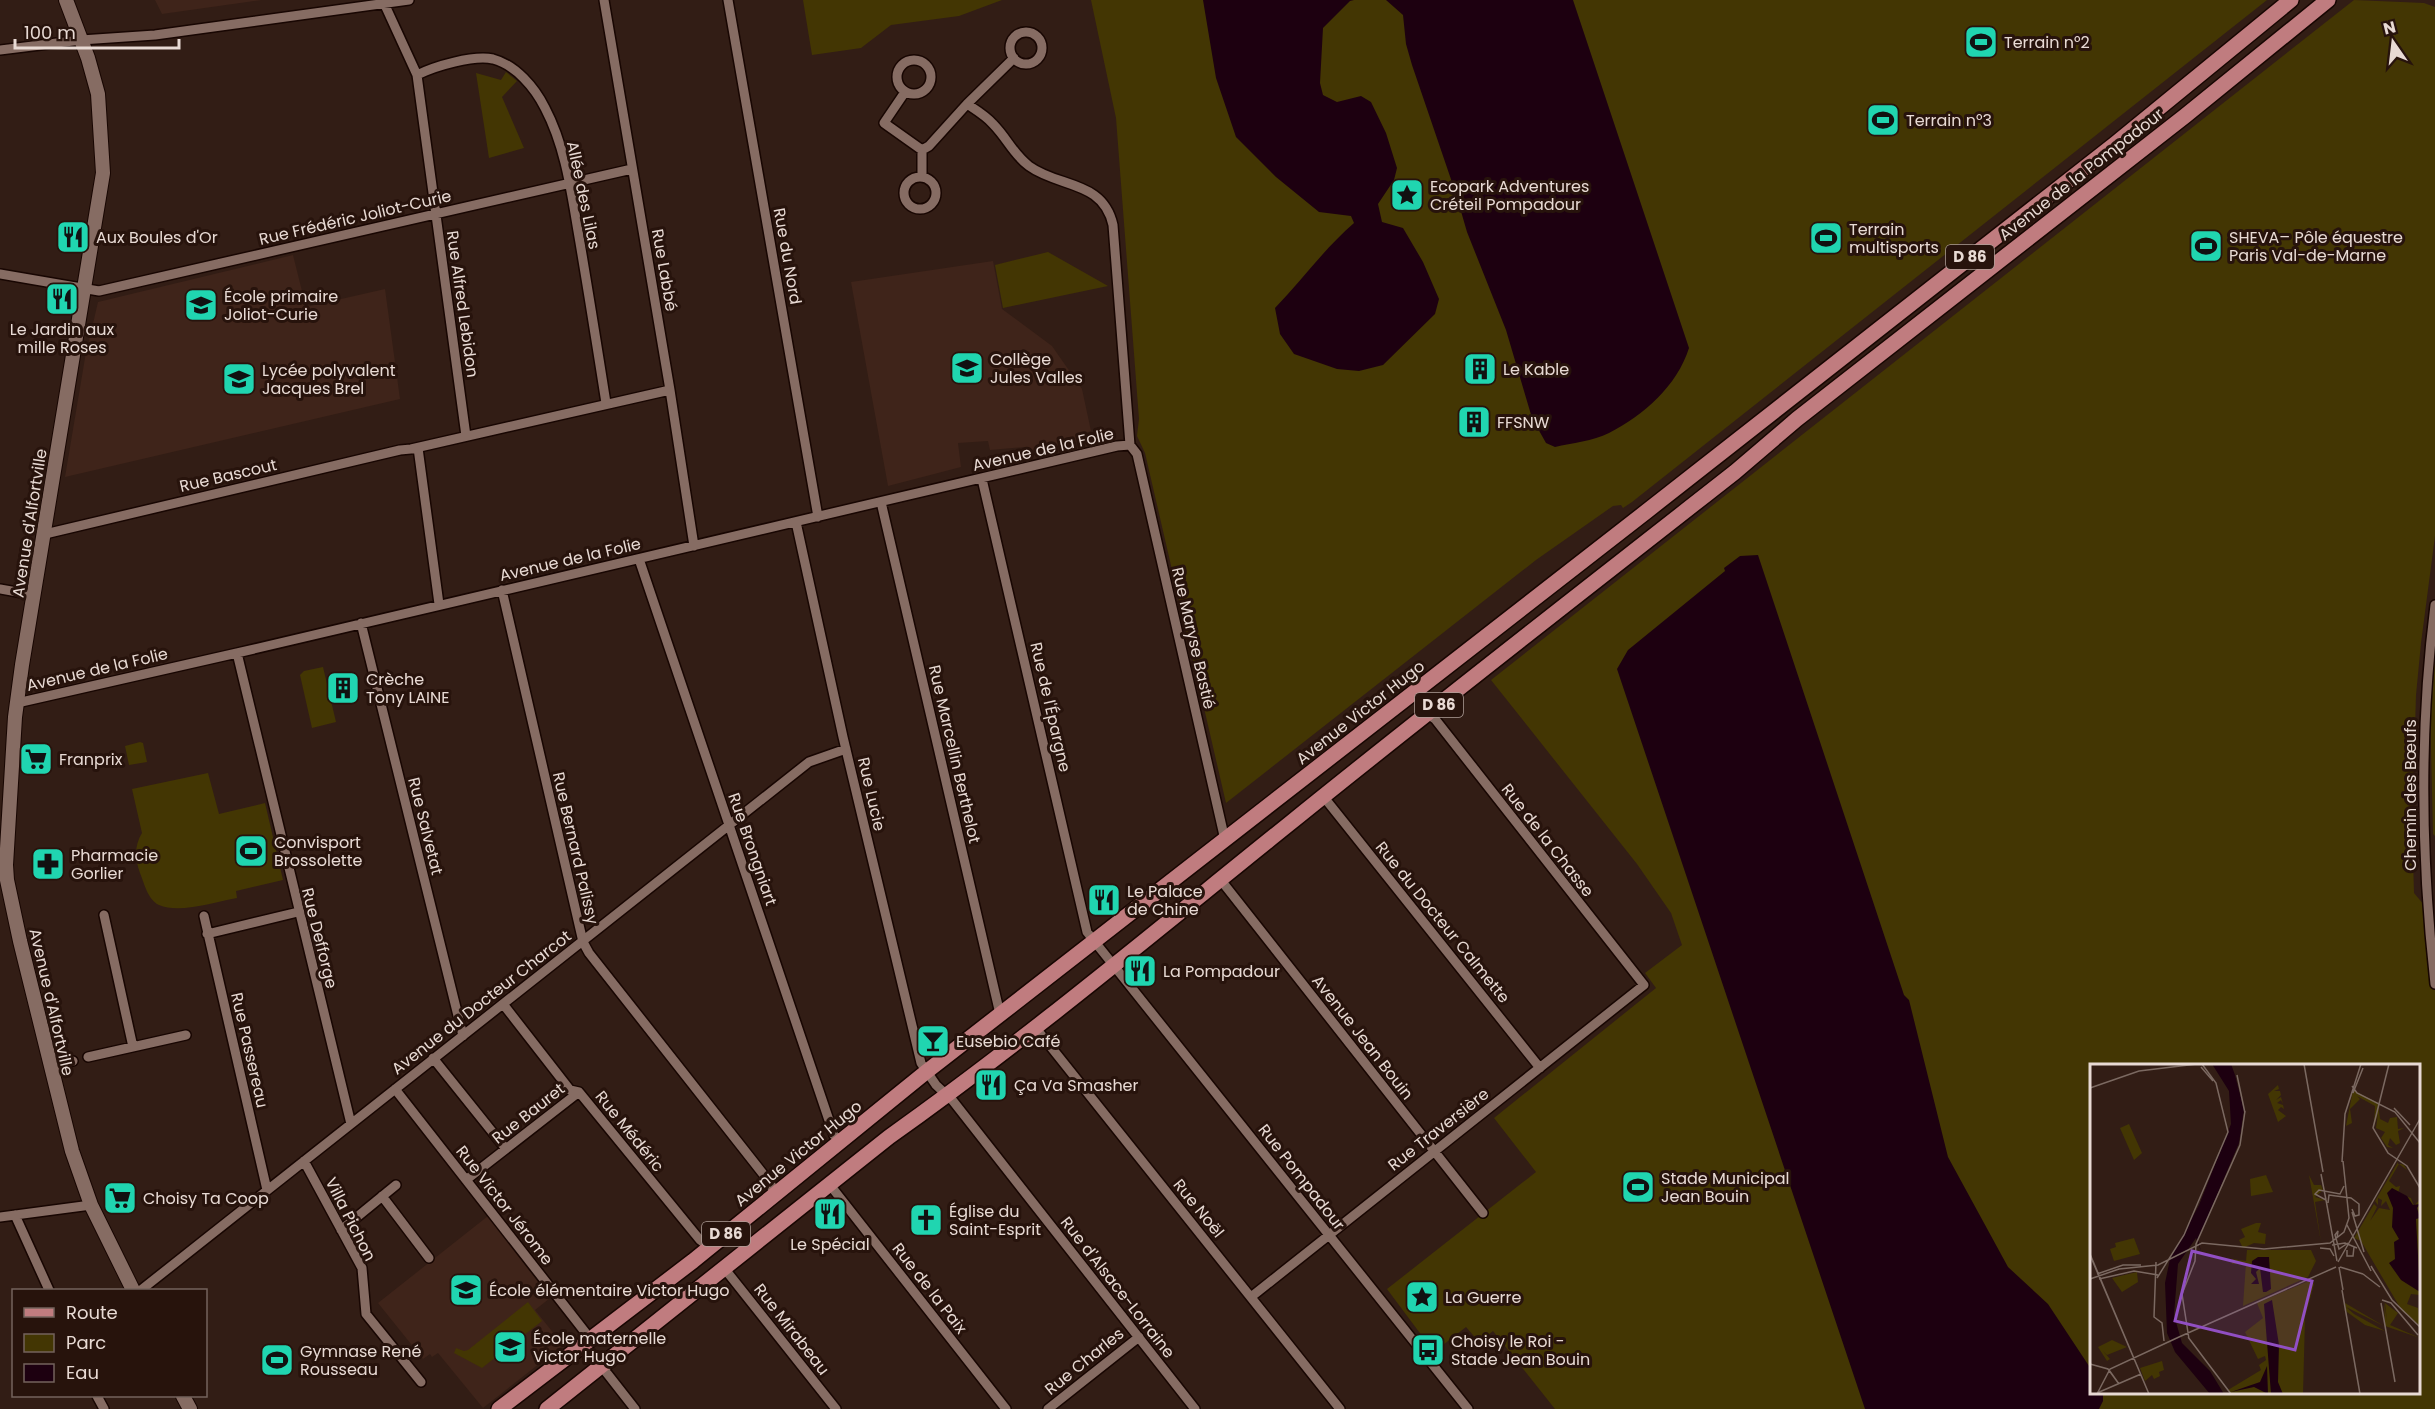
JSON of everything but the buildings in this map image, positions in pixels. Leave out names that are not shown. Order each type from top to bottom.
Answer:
[{"type":"main road","name":"Avenue d'Alfortville","points":[[66,0],[98,93],[103,173],[17,703],[10,783],[7,880],[72,1151],[91,1205],[133,1289]]},
{"type":"main road","name":"Avenue de la Pompadour","points":[[1647,511],[2115,144],[2291,0]]},
{"type":"main road","name":"Avenue de la Pompadour","points":[[1428,714],[1659,532],[1797,419],[2185,116],[2328,0]]},
{"type":"main road","name":"Avenue Victor Hugo","points":[[500,1409],[716,1242],[1000,1014],[1647,511]]},
{"type":"main road","name":"D 86","points":[[547,1409],[889,1137],[948,1096],[1428,714]]},
{"type":"main road","name":"Avenue Victor Hugo","points":[[506,1409],[523,1391]]},
{"type":"street","points":[[0,50],[81,40],[155,35],[409,0]]},
{"type":"street","name":"Rue Labbé","points":[[604,0],[694,546]]},
{"type":"street","name":"Rue du Nord","points":[[728,0],[818,517]]},
{"type":"street","name":"Rue Alfred Lebidon","points":[[384,3],[417,75],[466,436]]},
{"type":"street","points":[[922,150],[929,146],[967,104],[1014,58]]},
{"type":"street","name":"Allée des Lilas","points":[[417,75],[469,59],[492,59],[515,71],[528,82],[545,107],[560,145],[569,183],[606,403]]},
{"type":"street","points":[[905,92],[884,123],[922,150]]},
{"type":"street","name":"Rue Maryse Bastié","points":[[967,104],[993,123],[1015,154],[1032,168],[1092,194],[1108,208],[1113,225],[1130,445],[1137,453],[1225,840]]},
{"type":"street","points":[[922,150],[922,177]]},
{"type":"street","name":"Rue Frédéric Joliot-Curie","points":[[0,274],[99,291],[632,169]]},
{"type":"street","name":"Rue Bascout","points":[[45,534],[400,450],[418,448],[670,390]]},
{"type":"street","name":"Avenue de la Folie","points":[[17,703],[1130,445]]},
{"type":"street","points":[[418,448],[440,604]]},
{"type":"street","name":"Rue de l'Épargne","points":[[982,479],[1087,932],[1094,941]]},
{"type":"street","name":"Rue Marcellin Berthelot","points":[[881,502],[1000,1014]]},
{"type":"street","name":"Rue Lucie","points":[[796,522],[917,1054],[926,1072]]},
{"type":"street","name":"Rue Brongniart","points":[[639,559],[834,1134],[837,1138],[847,1138]]},
{"type":"street","points":[[0,588],[34,595]]},
{"type":"street","name":"Rue Bernard Palissy","points":[[502,590],[583,942],[589,953],[771,1184],[774,1196]]},
{"type":"street","name":"Chemin des Bœufs","points":[[2435,605],[2424,704],[2428,928],[2435,984]]},
{"type":"street","name":"Rue Salvetat","points":[[361,623],[463,1036]]},
{"type":"street","name":"Rue Defforge","points":[[237,653],[351,1124]]},
{"type":"street","name":"Rue de la Chasse","points":[[1428,714],[1435,719],[1644,985]]},
{"type":"street","name":"Avenue du Docteur Charcot","points":[[142,1289],[809,762],[846,749]]},
{"type":"street","name":"Rue du Docteur Calmette","points":[[1323,796],[1540,1068]]},
{"type":"street","name":"Avenue Jean Bouin","points":[[1220,879],[1484,1213]]},
{"type":"street","points":[[207,934],[298,912]]},
{"type":"street","points":[[104,915],[133,1047]]},
{"type":"street","name":"Rue Passereau","points":[[204,916],[267,1190]]},
{"type":"street","points":[[1094,941],[1114,964]]},
{"type":"street","name":"Rue Pompadour","points":[[1114,964],[1468,1409]]},
{"type":"street","name":"Rue Traversière","points":[[1251,1297],[1644,985]]},
{"type":"street","name":"Rue Médéric","points":[[503,1004],[570,1090],[579,1092],[700,1240],[704,1243],[716,1242]]},
{"type":"street","name":"Rue Noël","points":[[1035,1027],[1340,1409]]},
{"type":"street","points":[[88,1057],[186,1035]]},
{"type":"street","points":[[433,1058],[506,1149]]},
{"type":"street","points":[[50,1066],[73,1060]]},
{"type":"street","name":"Rue d'Alsace-Lorraine","points":[[926,1072],[948,1096],[1195,1409]]},
{"type":"street","name":"Rue Victor Jérome","points":[[395,1089],[585,1332],[586,1342]]},
{"type":"street","name":"Rue Bauret","points":[[466,1180],[579,1092]]},
{"type":"street","name":"Villa Pichon","points":[[304,1161],[362,1268],[366,1314],[421,1383]]},
{"type":"street","points":[[341,1230],[396,1185]]},
{"type":"street","name":"Rue de la Paix","points":[[830,1185],[1006,1409]]},
{"type":"street","points":[[382,1196],[429,1258]]},
{"type":"street","points":[[0,1217],[91,1205]]},
{"type":"street","points":[[15,1215],[49,1289]]},
{"type":"street","name":"Rue Mirabeau","points":[[724,1268],[836,1409]]},
{"type":"street","name":"Rue Charles","points":[[1048,1409],[1139,1337]]},
{"type":"street","points":[[605,1363],[606,1372],[635,1409]]},
{"type":"shaded area","points":[[155,0],[262,0],[162,14]]},
{"type":"shaded area","name":"Lycée polyvalent Jacques Brel","points":[[293,255],[306,307],[385,289],[400,399],[65,477],[85,358],[98,302]]},
{"type":"shaded area","name":"Collège Jules Valles","points":[[993,261],[1002,309],[1052,346],[1082,389],[1091,431],[1082,434],[1077,442],[1023,454],[1025,447],[990,450],[988,441],[958,443],[961,467],[888,486],[851,282]]},
{"type":"shaded area","name":"École élémentaire Victor Hugo","points":[[488,1216],[550,1298],[535,1310],[563,1345],[483,1408],[438,1353],[432,1357],[430,1354],[423,1359],[378,1303]]},
{"type":"green space","points":[[803,0],[1002,0],[959,16],[891,25],[861,48],[812,55]]},
{"type":"green space","points":[[1091,0],[2267,0],[1632,502],[1623,508],[1621,505],[1613,506],[1536,560],[1226,803],[1145,453],[1137,436],[1139,419],[1116,118]]},
{"type":"green space","points":[[2354,0],[2424,3],[2435,7],[2435,536],[2416,695],[2412,826],[2414,893],[2435,918],[2435,1409],[1555,1409],[1493,1331],[1479,1342],[1466,1327],[1434,1352],[1387,1289],[1536,1172],[1494,1118],[1656,988],[1645,973],[1682,945],[1671,913],[1637,864],[1491,680]]},
{"type":"green space","points":[[506,72],[517,81],[502,97],[524,148],[489,158],[476,73],[501,80]]},
{"type":"green space","points":[[1048,252],[1108,286],[1003,308],[995,265]]},
{"type":"green space","points":[[2435,657],[2435,836],[2433,834],[2430,706]]},
{"type":"green space","points":[[323,667],[336,722],[312,728],[300,675],[304,671]]},
{"type":"green space","points":[[143,743],[147,762],[129,765],[125,746]]},
{"type":"green space","points":[[208,773],[219,814],[265,803],[283,880],[236,891],[237,898],[208,904],[187,908],[159,905],[147,891],[137,863],[136,853],[142,833],[132,789]]},
{"type":"green space","points":[[528,1302],[542,1321],[482,1368],[454,1353],[456,1348],[468,1350]]},
{"type":"water","points":[[1203,0],[1354,0],[1350,1],[1323,28],[1320,83],[1323,95],[1337,102],[1361,96],[1371,102],[1386,133],[1397,168],[1394,180],[1378,204],[1382,222],[1403,228],[1423,262],[1439,299],[1435,314],[1383,365],[1359,371],[1337,369],[1294,354],[1280,334],[1275,308],[1354,223],[1351,216],[1319,212],[1276,177],[1236,137],[1216,78]]},
{"type":"water","points":[[1386,0],[1573,0],[1689,348],[1676,375],[1658,398],[1635,417],[1609,433],[1555,447],[1546,443],[1532,418],[1506,330],[1467,232],[1412,65],[1406,44],[1403,15]]},
{"type":"water","points":[[1758,555],[1904,995],[1909,1000],[1948,1157],[2008,1267],[2048,1304],[2090,1367],[2090,1394],[2103,1394],[2103,1401],[2099,1409],[1865,1409],[1617,669],[1628,650],[1725,571],[1724,568],[1740,556]]},
{"type":"place","name":"Terrain n°2","points":[[1981,42]]},
{"type":"place","name":"Terrain n°3","points":[[1883,120]]},
{"type":"place","name":"Ecopark Adventures Créteil Pompadour","points":[[1407,195]]},
{"type":"place","name":"Aux Boules d'Or","points":[[73,237]]},
{"type":"place","name":"Terrain multisports","points":[[1826,238]]},
{"type":"place","name":"SHEVA– Pôle équestre Paris Val-de-Marne","points":[[2206,246]]},
{"type":"place","name":"Le Jardin aux mille Roses","points":[[62,299]]},
{"type":"place","name":"École primaire Joliot-Curie","points":[[201,305]]},
{"type":"place","name":"Collège Jules Valles","points":[[967,368]]},
{"type":"place","name":"Le Kable","points":[[1480,369]]},
{"type":"place","name":"Lycée polyvalent Jacques Brel","points":[[239,379]]},
{"type":"place","name":"FFSNW","points":[[1474,422]]},
{"type":"place","name":"Crèche Tony LAINE","points":[[343,688]]},
{"type":"place","name":"Franprix","points":[[36,759]]},
{"type":"place","name":"Convisport Brossolette","points":[[251,851]]},
{"type":"place","name":"Pharmacie Gorlier","points":[[48,864]]},
{"type":"place","name":"Le Palace de Chine","points":[[1104,900]]},
{"type":"place","name":"La Pompadour","points":[[1140,971]]},
{"type":"place","name":"Eusebio Café","points":[[933,1041]]},
{"type":"place","name":"Ça Va Smasher","points":[[991,1085]]},
{"type":"place","name":"Stade Municipal Jean Bouin","points":[[1638,1187]]},
{"type":"place","name":"Choisy Ta Coop","points":[[120,1198]]},
{"type":"place","name":"Le Spécial","points":[[830,1214]]},
{"type":"place","name":"Église du Saint-Esprit","points":[[926,1220]]},
{"type":"place","name":"École élémentaire Victor Hugo","points":[[466,1290]]},
{"type":"place","name":"La Guerre","points":[[1422,1297]]},
{"type":"place","name":"École maternelle Victor Hugo","points":[[510,1347]]},
{"type":"place","name":"Choisy le Roi - Stade Jean Bouin","points":[[1428,1350]]},
{"type":"place","name":"Gymnase René Rousseau","points":[[277,1360]]}]
